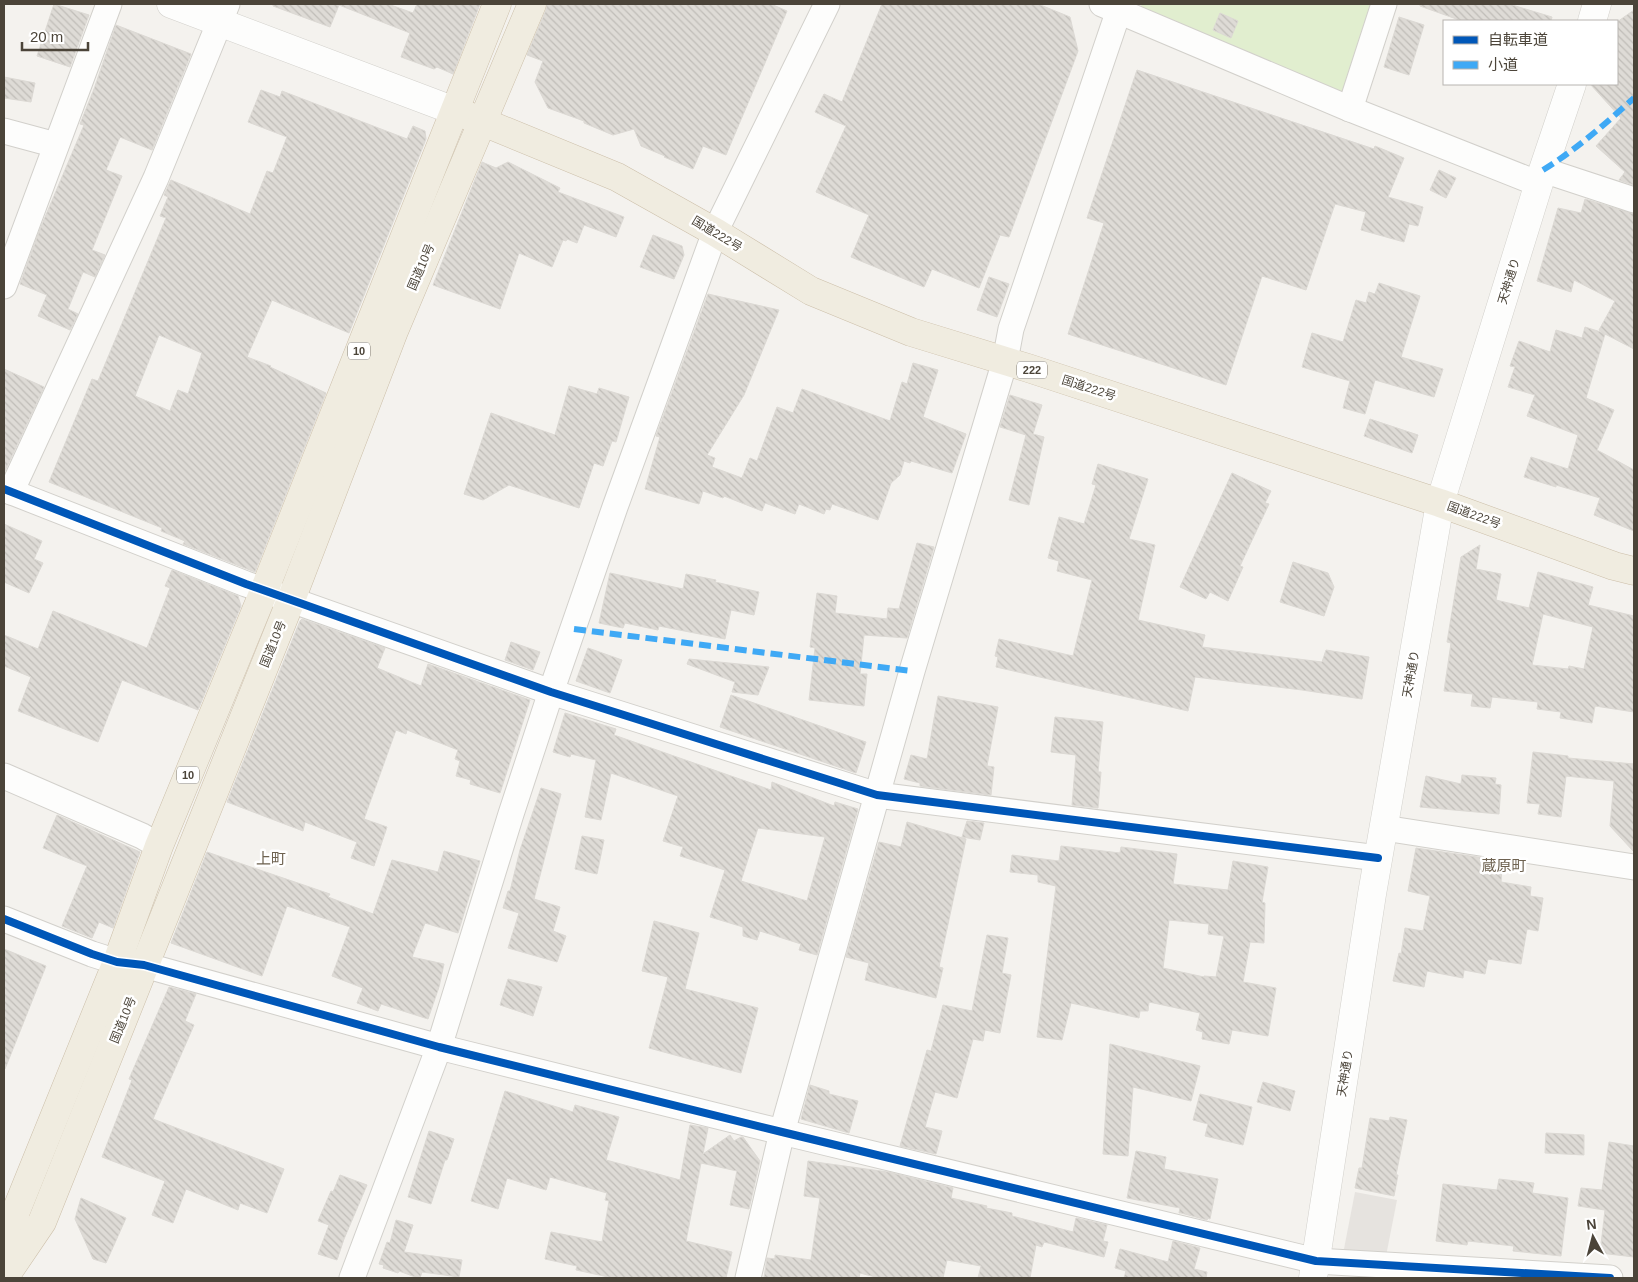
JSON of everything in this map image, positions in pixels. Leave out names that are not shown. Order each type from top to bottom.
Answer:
[{"type":"highway","name":"国道10号","points":[[4,1264],[16,1211],[117,962],[159,846],[264,590],[497,4]]},
{"type":"highway","name":"国道10号","points":[[4,1278],[42,1222],[291,600],[394,331],[532,4]]},
{"type":"highway","name":"国道222号","points":[[455,111],[617,177],[715,232],[811,291],[910,332],[1006,361],[1440,503],[1614,566],[1634,571]]},
{"type":"street","points":[[4,286],[109,4]]},
{"type":"street","points":[[171,4],[223,13],[455,111]]},
{"type":"street","points":[[352,1278],[439,1047],[551,692],[615,507],[715,232],[827,4]]},
{"type":"street","points":[[1350,109],[1384,4]]},
{"type":"street","points":[[1592,20],[1597,4]]},
{"type":"street","points":[[748,1278],[782,1132],[912,671],[1006,361],[1011,330],[1114,6],[1350,109],[1541,177],[1634,200]]},
{"type":"street","points":[[223,13],[156,178],[7,491],[291,600],[551,692],[877,795],[1378,858]]},
{"type":"street","name":"天神通り","points":[[1315,1270],[1378,858],[1440,503],[1541,177],[1572,85]]},
{"type":"street","points":[[4,131],[56,145]]},
{"type":"street","points":[[4,776],[133,832],[159,846]]},
{"type":"street","points":[[1384,828],[1634,867]]},
{"type":"street","points":[[4,919],[117,962],[144,965],[439,1047],[782,1132],[1315,1270],[1610,1278]]},
{"type":"green space","points":[[1140,4],[1378,4],[1344,93],[1145,10]]},
{"type":"shaded area","points":[[1355,1192],[1397,1200],[1386,1256],[1343,1254]]},
{"type":"building","points":[[54,4],[89,15],[70,67],[37,56]]},
{"type":"building","points":[[273,4],[388,4],[413,13],[417,4],[480,4],[453,74],[437,67],[434,69],[401,57],[410,33],[339,5],[330,27],[273,6]]},
{"type":"building","points":[[547,4],[771,4],[787,11],[726,155],[703,146],[693,169],[641,146],[634,129],[613,135],[584,123],[584,121],[548,108],[535,82],[543,61],[527,55]]},
{"type":"building","points":[[882,4],[1038,4],[1070,17],[1078,51],[1009,237],[1000,235],[979,288],[932,269],[924,287],[851,257],[869,215],[816,192],[846,126],[815,112],[824,94],[842,102]]},
{"type":"building","points":[[1420,4],[1509,4],[1552,17],[1551,20],[1459,20],[1420,6]]},
{"type":"building","points":[[1634,10],[1634,185],[1619,180],[1625,172],[1596,146],[1621,118],[1591,85],[1618,85],[1618,21]]},
{"type":"building","points":[[1220,13],[1238,21],[1231,38],[1213,30]]},
{"type":"building","points":[[1399,17],[1424,25],[1409,75],[1384,67]]},
{"type":"building","points":[[116,25],[191,54],[152,150],[120,137],[106,170],[122,176],[92,250],[105,255],[95,277],[83,272],[68,309],[78,314],[70,330],[38,316],[47,295],[20,284],[40,229],[84,125],[80,124]]},
{"type":"building","points":[[1137,70],[1374,149],[1375,146],[1404,158],[1388,197],[1423,207],[1418,226],[1409,224],[1404,242],[1361,230],[1366,212],[1335,204],[1306,290],[1262,276],[1226,385],[1068,334],[1104,223],[1087,218]]},
{"type":"building","points":[[4,77],[35,83],[31,102],[4,98]]},
{"type":"building","points":[[261,90],[280,97],[282,91],[407,139],[413,126],[425,131],[426,139],[349,333],[272,300],[247,357],[271,366],[326,393],[255,572],[183,544],[185,541],[161,531],[162,528],[49,482],[92,379],[98,381],[166,218],[160,216],[168,197],[164,195],[171,180],[250,214],[267,171],[273,173],[287,137],[248,122]],"holes":[[[159,335],[202,353],[188,394],[178,390],[170,411],[135,396]]]},
{"type":"building","points":[[482,162],[496,168],[508,162],[560,188],[558,192],[624,217],[616,237],[584,225],[577,243],[567,239],[566,241],[563,240],[552,267],[519,253],[500,309],[433,285]]},
{"type":"building","points":[[1439,170],[1456,178],[1446,198],[1430,190]]},
{"type":"building","points":[[1585,199],[1634,214],[1634,349],[1605,334],[1586,398],[1614,410],[1597,450],[1634,470],[1634,531],[1594,515],[1600,498],[1524,477],[1531,457],[1568,469],[1578,435],[1527,416],[1535,395],[1508,387],[1515,367],[1510,366],[1519,341],[1550,352],[1556,330],[1582,338],[1585,327],[1604,333],[1599,330],[1615,301],[1574,280],[1571,292],[1537,281],[1558,208],[1581,213]]},
{"type":"building","points":[[653,235],[682,246],[684,255],[674,279],[640,267]]},
{"type":"building","points":[[989,277],[1009,284],[997,317],[977,310]]},
{"type":"building","points":[[1379,283],[1420,296],[1401,357],[1443,369],[1434,397],[1375,380],[1365,414],[1343,408],[1350,381],[1302,367],[1312,333],[1343,342],[1356,300],[1366,303],[1369,292],[1375,294]]},
{"type":"building","points":[[708,294],[779,310],[744,395],[707,455],[715,458],[712,467],[742,478],[750,458],[757,461],[777,407],[793,413],[802,389],[890,421],[902,382],[907,384],[913,363],[938,370],[923,417],[966,434],[952,473],[911,461],[910,463],[904,461],[900,475],[891,483],[878,520],[832,504],[830,510],[826,509],[824,514],[799,504],[795,514],[765,503],[762,511],[724,496],[723,498],[703,491],[699,504],[645,489],[660,437],[656,436]]},
{"type":"building","points":[[4,369],[44,387],[4,473]]},
{"type":"building","points":[[569,386],[597,394],[599,388],[629,397],[616,442],[612,441],[603,466],[594,463],[579,508],[509,485],[483,500],[464,494],[491,413],[555,435]]},
{"type":"building","points":[[1010,395],[1042,405],[1033,434],[1044,437],[1029,505],[1009,500],[1026,435],[1000,427]]},
{"type":"building","points":[[1370,419],[1418,435],[1412,453],[1364,436]]},
{"type":"building","points":[[1098,464],[1148,479],[1129,539],[1155,545],[1138,620],[1205,635],[1202,647],[1322,662],[1326,650],[1369,657],[1362,699],[1195,677],[1188,711],[996,667],[998,657],[995,656],[999,639],[1073,656],[1092,580],[1057,571],[1059,561],[1048,558],[1059,517],[1084,524],[1096,485],[1092,484]]},
{"type":"building","points":[[1232,473],[1271,491],[1265,503],[1269,504],[1240,566],[1243,567],[1228,601],[1210,592],[1206,599],[1180,587]]},
{"type":"building","points":[[4,524],[42,541],[34,559],[43,563],[29,593],[4,582]]},
{"type":"building","points":[[917,543],[934,547],[907,638],[864,635],[860,674],[867,674],[864,706],[809,700],[815,648],[810,647],[817,593],[837,596],[835,613],[887,619],[888,608],[899,609]]},
{"type":"building","points":[[1480,545],[1476,569],[1501,574],[1496,600],[1529,608],[1538,572],[1593,587],[1588,605],[1634,616],[1634,712],[1595,706],[1592,723],[1560,718],[1561,712],[1537,709],[1538,702],[1492,697],[1490,708],[1471,706],[1473,694],[1444,691],[1451,643],[1447,642],[1461,557]],"holes":[[[1543,614],[1593,627],[1584,669],[1569,666],[1568,669],[1532,665]]]},
{"type":"building","points":[[1293,562],[1328,573],[1334,587],[1324,616],[1280,602]]},
{"type":"building","points":[[172,570],[238,596],[241,606],[198,710],[122,680],[98,742],[18,711],[31,677],[4,666],[4,635],[38,649],[53,611],[147,648],[170,588],[165,586]]},
{"type":"building","points":[[610,573],[683,589],[686,574],[759,592],[754,615],[731,610],[725,639],[659,626],[658,630],[625,623],[623,628],[599,623]]},
{"type":"building","points":[[302,619],[385,648],[377,668],[421,686],[428,664],[530,700],[500,793],[470,784],[471,780],[456,776],[460,761],[455,759],[458,750],[407,730],[406,734],[396,730],[364,819],[387,827],[374,866],[351,858],[357,842],[305,822],[303,831],[227,802]]},
{"type":"building","points":[[511,642],[540,652],[533,670],[505,660]]},
{"type":"building","points":[[588,648],[622,660],[610,693],[576,681]]},
{"type":"building","points":[[689,659],[769,667],[758,695],[732,692],[735,682],[687,664]]},
{"type":"building","points":[[731,695],[866,742],[856,773],[720,727]]},
{"type":"building","points":[[938,696],[998,707],[987,766],[994,767],[991,795],[920,786],[920,783],[904,779],[911,755],[927,759]]},
{"type":"building","points":[[565,713],[616,729],[614,735],[771,790],[772,782],[834,806],[835,802],[858,809],[817,955],[799,950],[801,944],[760,931],[757,940],[743,936],[743,927],[710,917],[725,870],[680,856],[683,847],[663,841],[678,796],[611,773],[601,820],[585,817],[596,760],[571,754],[570,757],[553,752]],"holes":[[[758,828],[825,837],[807,901],[741,881]]]},
{"type":"building","points":[[1055,717],[1103,722],[1098,772],[1101,772],[1098,808],[1072,805],[1076,755],[1051,752]]},
{"type":"building","points":[[1533,752],[1568,756],[1568,758],[1634,764],[1634,852],[1610,826],[1614,781],[1566,776],[1561,817],[1538,814],[1540,804],[1527,803]]},
{"type":"building","points":[[1462,775],[1496,778],[1495,784],[1501,785],[1499,814],[1420,807],[1426,776],[1461,784]]},
{"type":"building","points":[[541,788],[561,794],[534,899],[560,907],[553,931],[566,936],[557,962],[508,948],[519,913],[503,908],[508,891],[510,891],[520,850]]},
{"type":"building","points":[[57,815],[140,852],[113,928],[99,922],[92,938],[62,926],[87,866],[43,848]]},
{"type":"building","points":[[967,821],[984,823],[980,840],[962,837]]},
{"type":"building","points":[[907,822],[966,839],[939,967],[943,968],[936,998],[865,980],[869,963],[846,957],[879,842],[901,847]]},
{"type":"building","points":[[582,836],[604,840],[597,874],[575,869]]},
{"type":"building","points":[[1061,846],[1120,853],[1121,847],[1177,854],[1173,884],[1228,890],[1233,861],[1268,867],[1262,902],[1265,903],[1264,943],[1250,942],[1243,982],[1276,988],[1268,1036],[1232,1030],[1229,1044],[1202,1039],[1203,1032],[1196,1030],[1200,1013],[1149,1002],[1148,1011],[1140,1011],[1139,1018],[1071,1003],[1062,1040],[1037,1037],[1056,886],[1038,882],[1038,875],[1010,872],[1012,855],[1059,861]],"holes":[[[1169,920],[1209,924],[1208,934],[1224,936],[1216,977],[1204,977],[1163,968]]]},
{"type":"building","points":[[1416,848],[1491,859],[1490,867],[1502,869],[1501,882],[1531,887],[1530,896],[1543,898],[1538,931],[1527,929],[1521,964],[1488,959],[1485,974],[1464,970],[1463,978],[1427,971],[1424,987],[1393,981],[1399,953],[1401,954],[1405,928],[1423,931],[1430,896],[1408,891]]},
{"type":"building","points":[[444,851],[480,861],[458,933],[425,923],[412,957],[444,964],[439,987],[428,1019],[381,1004],[378,1011],[357,1003],[363,988],[332,976],[350,927],[287,906],[262,976],[171,943],[207,852],[330,894],[328,897],[373,914],[392,860],[438,872]]},
{"type":"building","points":[[654,921],[699,933],[685,989],[758,1008],[741,1073],[649,1048],[668,977],[642,971]]},
{"type":"building","points":[[987,935],[1008,938],[1002,973],[1011,975],[1000,1033],[985,1030],[983,1041],[973,1039],[957,1098],[935,1092],[925,1127],[942,1131],[936,1154],[900,1146],[927,1050],[931,1051],[943,1005],[972,1011]]},
{"type":"building","points":[[4,949],[46,966],[5,1069],[4,1069]]},
{"type":"building","points":[[508,979],[542,987],[533,1016],[500,1005]]},
{"type":"building","points":[[169,987],[196,994],[185,1021],[194,1025],[153,1119],[284,1169],[267,1213],[240,1203],[238,1210],[186,1189],[173,1223],[152,1215],[165,1181],[102,1157],[132,1080],[129,1079]]},
{"type":"building","points":[[1110,1044],[1200,1066],[1191,1101],[1133,1087],[1128,1156],[1103,1154]]},
{"type":"building","points":[[1263,1082],[1295,1091],[1290,1111],[1257,1102]]},
{"type":"building","points":[[810,1085],[829,1091],[829,1094],[858,1101],[849,1133],[801,1119]]},
{"type":"building","points":[[505,1091],[573,1112],[575,1105],[619,1117],[606,1160],[680,1180],[690,1125],[708,1128],[703,1154],[730,1135],[734,1141],[743,1137],[760,1161],[749,1209],[730,1205],[737,1171],[701,1163],[686,1241],[732,1252],[726,1278],[613,1278],[576,1270],[577,1266],[545,1259],[551,1232],[602,1242],[609,1201],[605,1200],[607,1193],[550,1177],[546,1190],[507,1178],[498,1209],[471,1201]]},
{"type":"building","points":[[1200,1094],[1252,1107],[1243,1145],[1205,1136],[1208,1124],[1193,1120]]},
{"type":"building","points":[[1390,1117],[1407,1120],[1396,1175],[1398,1175],[1394,1196],[1355,1188],[1359,1168],[1362,1168],[1370,1118],[1389,1121]]},
{"type":"building","points":[[429,1131],[454,1139],[431,1204],[408,1197]]},
{"type":"building","points":[[1546,1133],[1584,1135],[1584,1155],[1545,1153]]},
{"type":"building","points":[[1609,1142],[1634,1146],[1634,1257],[1600,1253],[1605,1210],[1578,1206],[1581,1188],[1602,1190]]},
{"type":"building","points":[[1136,1151],[1166,1157],[1164,1169],[1218,1179],[1210,1219],[1208,1218],[1207,1220],[1179,1213],[1180,1208],[1127,1198]]},
{"type":"building","points":[[808,1161],[888,1172],[953,1188],[951,1198],[987,1206],[986,1208],[1012,1213],[1012,1216],[1073,1232],[1076,1218],[1107,1225],[1103,1241],[1108,1242],[1104,1257],[1044,1242],[1042,1247],[1036,1245],[1030,1278],[978,1278],[981,1266],[947,1260],[943,1278],[879,1278],[860,1273],[859,1278],[764,1278],[767,1258],[775,1259],[775,1255],[811,1260],[820,1198],[804,1196]]},
{"type":"building","points":[[340,1175],[367,1185],[337,1260],[318,1254],[329,1225],[318,1221]]},
{"type":"building","points":[[1499,1179],[1534,1183],[1532,1193],[1568,1198],[1561,1256],[1513,1251],[1514,1246],[1468,1241],[1467,1245],[1436,1241],[1443,1184],[1497,1190]]},
{"type":"building","points":[[81,1198],[126,1218],[106,1263],[93,1259],[75,1219]]},
{"type":"building","points":[[396,1220],[413,1225],[404,1252],[462,1260],[459,1277],[422,1272],[420,1278],[418,1278],[399,1271],[398,1273],[383,1268],[384,1265],[379,1264],[387,1242],[390,1243]]},
{"type":"building","points":[[1173,1241],[1200,1248],[1194,1269],[1207,1272],[1206,1278],[1124,1278],[1126,1271],[1115,1268],[1120,1249],[1168,1262]]},
{"type":"marked path","points":[[1543,170],[1579,145],[1634,98]]},
{"type":"marked path","points":[[574,629],[912,671]]},
{"type":"cycle path","points":[[4,489],[246,584],[551,692],[877,795],[1378,858]]},
{"type":"cycle path","points":[[4,919],[117,962],[144,965],[439,1047],[1316,1261],[1610,1278]]},
{"type":"district","name":"上町","points":[[271,858]]},
{"type":"district","name":"蔵原町","points":[[1504,865]]}]
